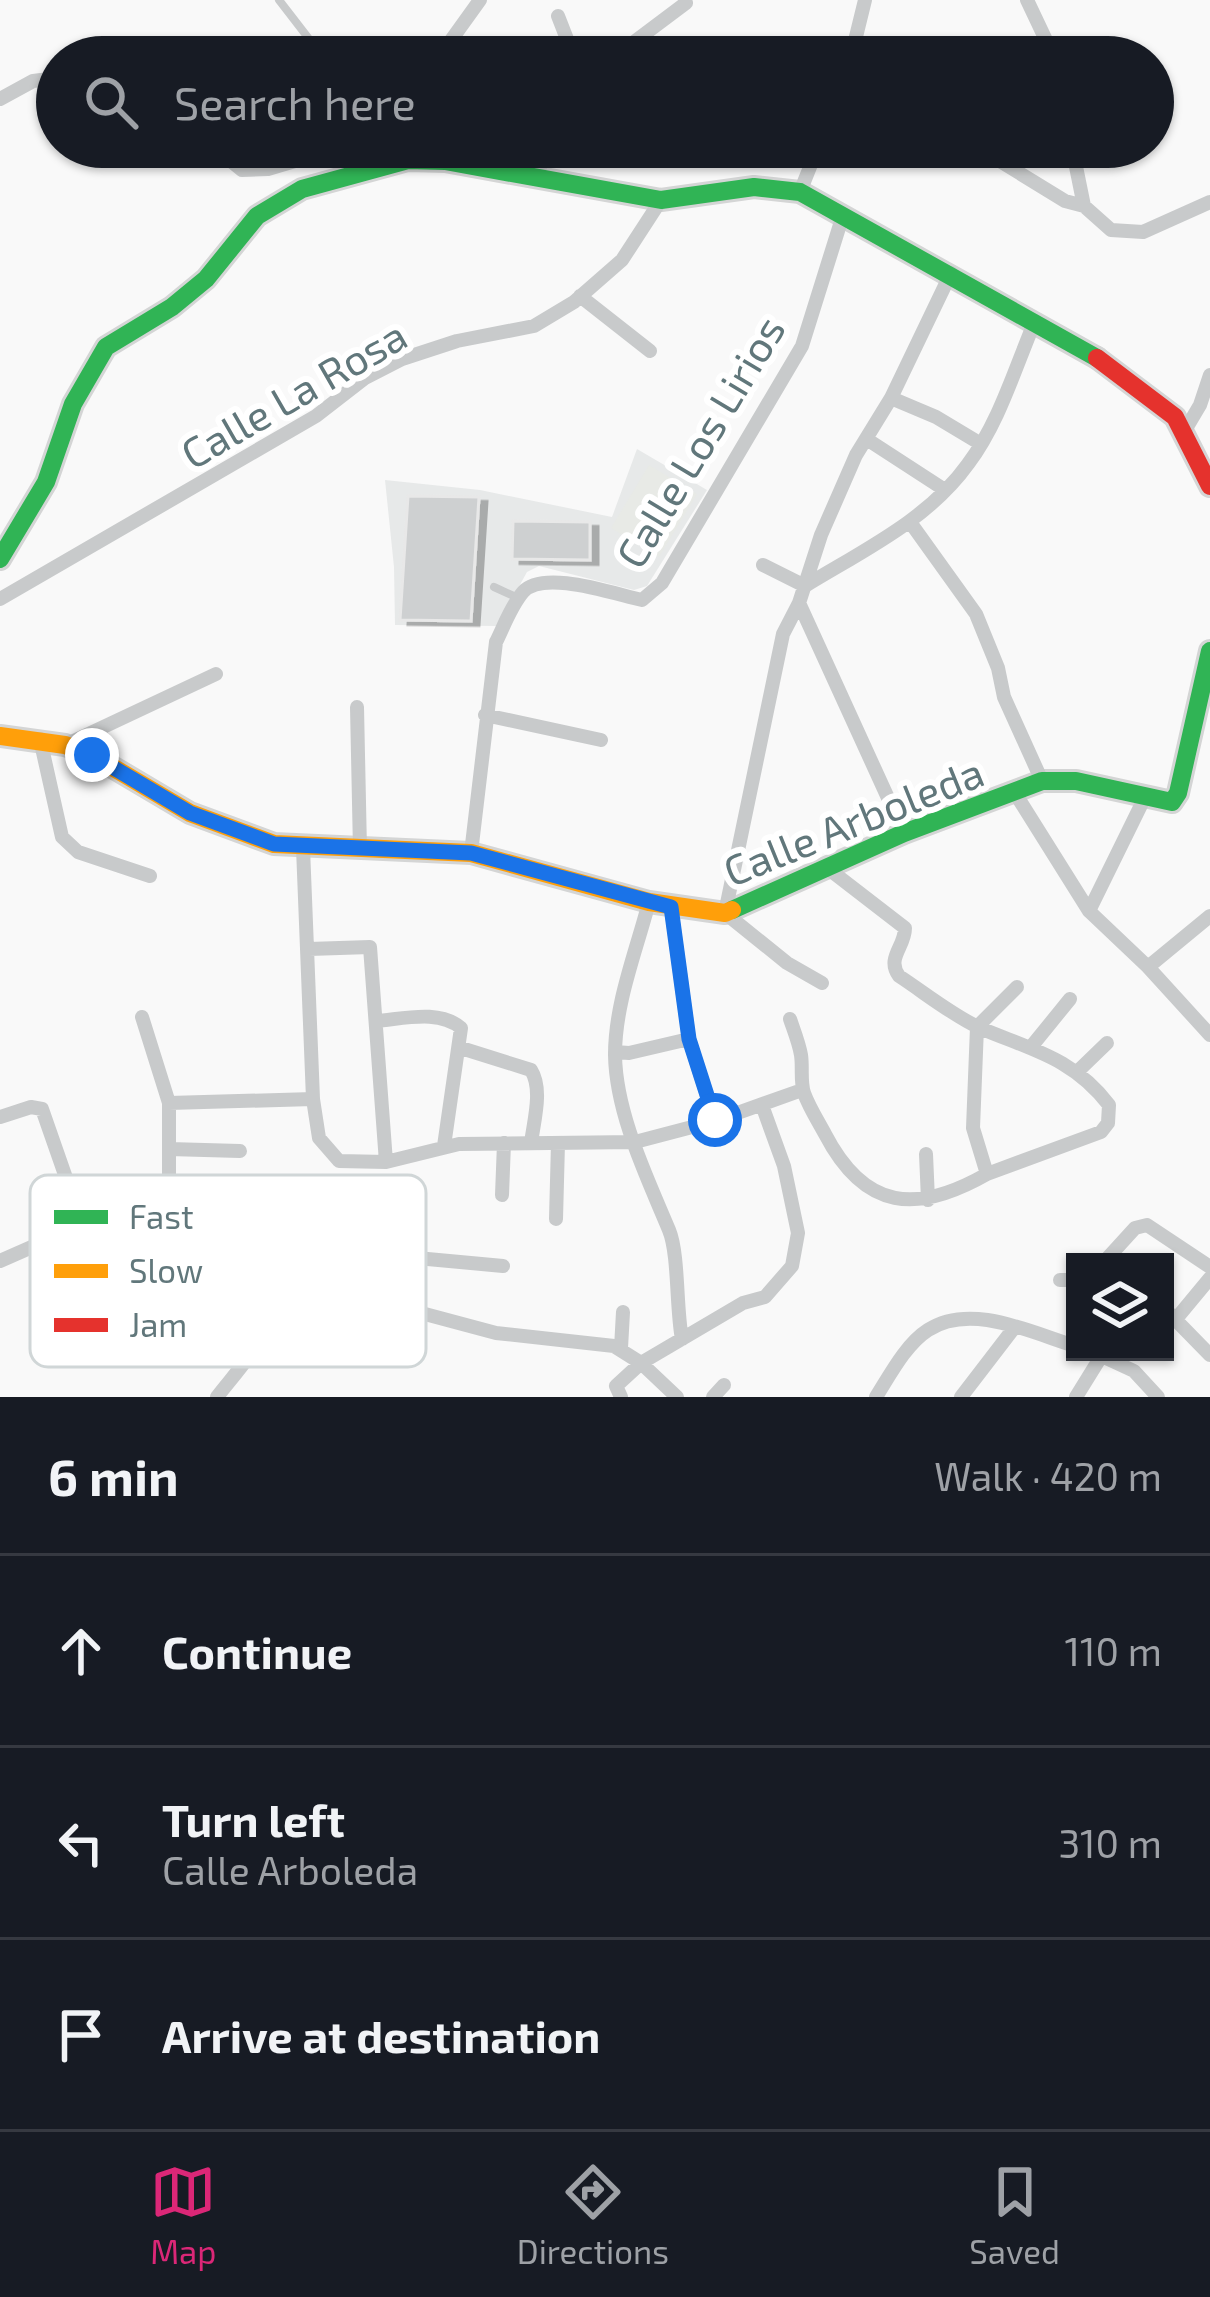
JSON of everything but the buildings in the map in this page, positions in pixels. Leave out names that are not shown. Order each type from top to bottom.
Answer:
[{"type":"street","points":[[454,36],[480,0]]},
{"type":"street","points":[[856,36],[865,0]]},
{"type":"street","points":[[1027,0],[1044,36]]},
{"type":"street","points":[[641,36],[687,1]]},
{"type":"street","points":[[558,16],[566,36]]},
{"type":"street","points":[[0,99],[36,81]]},
{"type":"street","points":[[240,168],[271,168]]},
{"type":"street","points":[[0,559],[46,482],[73,404],[106,347],[172,308],[206,279],[257,216],[302,189],[361,168]]},
{"type":"street","points":[[485,168],[661,200],[754,187],[800,192],[1079,346],[1157,401],[1175,417],[1210,486]]},
{"type":"street","points":[[536,177],[540,168]]},
{"type":"street","points":[[800,192],[810,168]]},
{"type":"street","points":[[1011,168],[1065,201],[1084,206],[1111,230],[1143,232],[1210,202]]},
{"type":"street","points":[[1076,168],[1084,206]]},
{"type":"street","name":"Calle La Rosa","points":[[0,599],[316,416],[365,378],[402,359],[458,341],[534,326],[580,296],[622,260],[661,200]]},
{"type":"street","name":"Calle Los Lirios","points":[[519,599],[534,584],[549,580],[642,599],[662,583],[802,346],[843,215]]},
{"type":"street","points":[[822,983],[787,963],[725,914],[783,634],[856,454],[891,398],[951,273]]},
{"type":"street","points":[[580,296],[650,352]]},
{"type":"street","points":[[805,586],[910,522],[967,467],[1036,321]]},
{"type":"street","points":[[1184,432],[1210,375]]},
{"type":"street","points":[[891,398],[981,444]]},
{"type":"street","points":[[868,440],[945,490]]},
{"type":"street","points":[[910,522],[976,614],[998,668],[1004,698],[1042,781]]},
{"type":"street","points":[[763,565],[805,586]]},
{"type":"street","points":[[471,853],[496,642],[519,599]]},
{"type":"street","points":[[799,603],[904,833]]},
{"type":"street","points":[[1089,910],[1145,797],[1172,802],[1178,793],[1210,651]]},
{"type":"street","points":[[65,745],[216,674]]},
{"type":"street","points":[[357,707],[360,850]]},
{"type":"street","points":[[485,715],[601,740]]},
{"type":"street","name":"Calle Arboleda","points":[[0,736],[40,739],[92,755],[190,813],[241,835],[303,848],[471,853],[649,902],[725,914],[904,833],[1042,781],[1076,781],[1145,797]]},
{"type":"street","points":[[40,739],[62,837],[78,852],[150,877]]},
{"type":"street","points":[[1015,793],[1089,910],[1210,1035]]},
{"type":"street","points":[[303,848],[313,1099],[319,1138],[339,1161],[386,1162],[444,1146],[635,1142],[802,1090]]},
{"type":"street","points":[[790,1019],[802,1057],[802,1090],[836,1156],[868,1189],[905,1202],[952,1194],[987,1174],[1101,1132],[1108,1123],[1109,1105],[1090,1079],[1031,1047],[977,1027],[899,976],[893,959],[905,928],[826,867]]},
{"type":"street","points":[[649,902],[620,1006],[615,1052],[635,1142],[671,1234],[682,1339]]},
{"type":"street","points":[[671,907],[689,1039],[715,1120]]},
{"type":"street","points":[[1148,967],[1210,916]]},
{"type":"street","points":[[309,949],[370,947],[386,1162]]},
{"type":"street","points":[[987,1174],[973,1128],[977,1027],[1017,987]]},
{"type":"street","points":[[1031,1047],[1070,999]]},
{"type":"street","points":[[142,1017],[169,1103],[169,1175]]},
{"type":"street","points":[[376,1021],[437,1017],[460,1028],[444,1146]]},
{"type":"street","points":[[615,1052],[689,1039]]},
{"type":"street","points":[[1077,1072],[1107,1043]]},
{"type":"street","points":[[460,1048],[517,1063],[536,1077],[531,1143]]},
{"type":"street","points":[[169,1103],[313,1099]]},
{"type":"street","points":[[621,1397],[616,1386],[640,1364],[743,1303],[765,1297],[792,1266],[798,1233],[784,1166],[762,1105]]},
{"type":"street","points":[[0,1117],[32,1107],[42,1109],[65,1175]]},
{"type":"street","points":[[502,1195],[504,1143]]},
{"type":"street","points":[[556,1219],[559,1143]]},
{"type":"street","points":[[169,1149],[239,1151]]},
{"type":"street","points":[[926,1154],[928,1201]]},
{"type":"street","points":[[1112,1253],[1135,1228],[1148,1226],[1210,1267]]},
{"type":"street","points":[[0,1261],[30,1248]]},
{"type":"street","points":[[426,1259],[503,1266]]},
{"type":"street","points":[[1174,1311],[1210,1278]]},
{"type":"street","points":[[621,1348],[623,1312]]},
{"type":"street","points":[[426,1314],[496,1333],[597,1341],[621,1348],[677,1397]]},
{"type":"street","points":[[1174,1317],[1210,1355]]},
{"type":"street","points":[[876,1397],[901,1359],[929,1329],[963,1319],[986,1319],[1066,1343]]},
{"type":"street","points":[[962,1397],[1014,1328]]},
{"type":"street","points":[[1076,1397],[1094,1361]]},
{"type":"street","points":[[1114,1361],[1134,1371],[1158,1397]]},
{"type":"street","points":[[217,1397],[240,1367]]},
{"type":"lane","points":[[279,0],[307,36]]},
{"type":"lane","points":[[494,587],[519,599]]},
{"type":"shaded area","points":[[637,449],[707,490],[647,586],[634,590],[539,566],[527,572],[497,626],[395,625],[385,480],[480,490],[612,517]]},
{"type":"shaded area","points":[[649,465],[697,494],[659,557],[611,528]]},
{"type":"traffic: fast","points":[[0,559],[46,482],[73,404],[106,347],[172,307],[206,279],[257,216],[302,189],[379,168]]},
{"type":"traffic: fast","points":[[484,168],[661,200],[754,187],[800,192],[1097,358]]},
{"type":"traffic: fast","points":[[732,910],[904,833],[1042,781],[1076,781],[1172,802],[1178,793],[1210,651]]},
{"type":"traffic: slow","points":[[0,736],[65,745],[92,755],[190,813],[274,844],[471,853],[649,902],[725,913],[732,910]]},
{"type":"traffic: jam","points":[[1097,358],[1175,417],[1210,486]]},
{"type":"route","points":[[92,755],[190,813],[274,844],[471,853],[671,907],[689,1039],[715,1120]]}]
